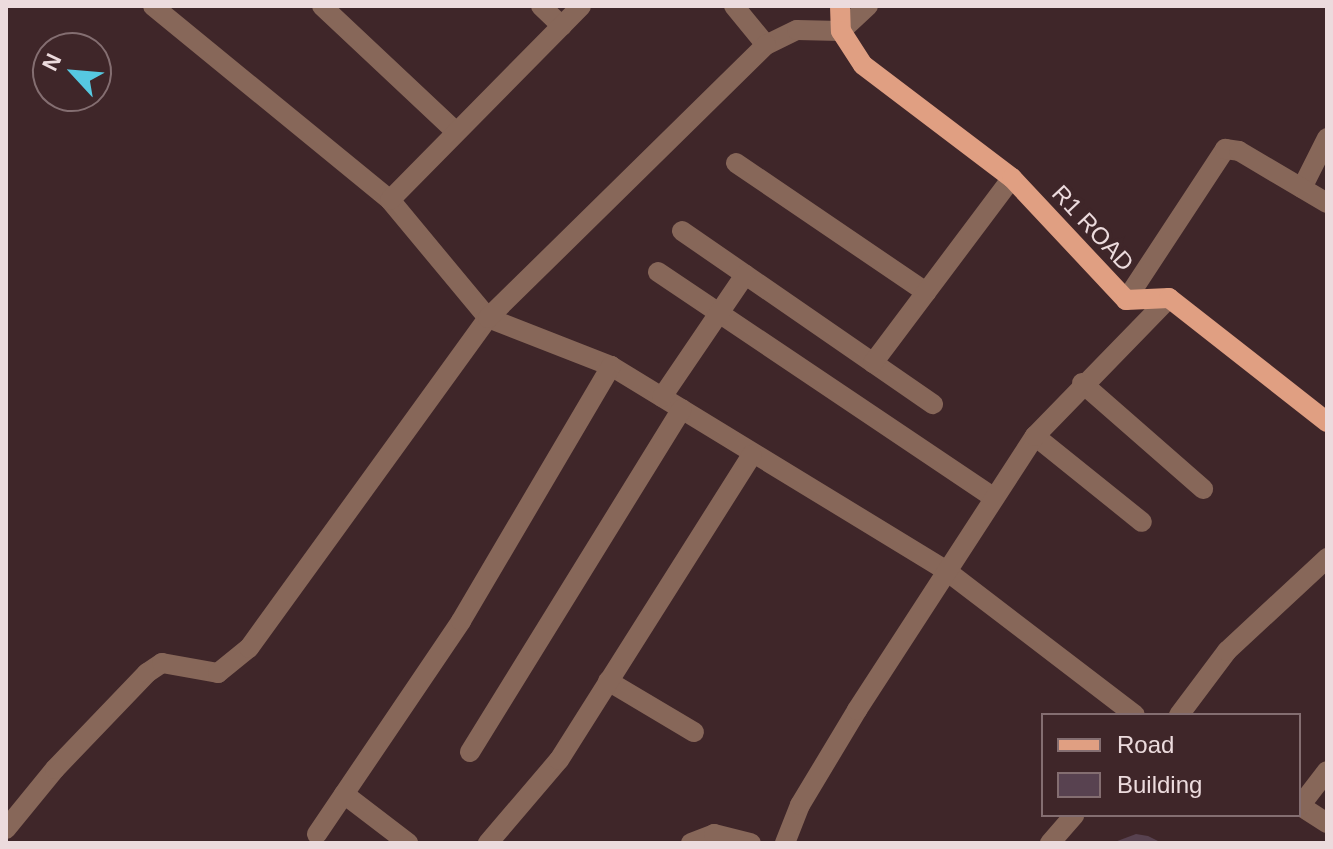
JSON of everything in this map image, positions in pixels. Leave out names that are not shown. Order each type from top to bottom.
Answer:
[{"type":"main road","points":[[840,6],[841,31]]},
{"type":"main road","name":"R1 ROAD","points":[[841,31],[863,65],[1012,178],[1126,300],[1169,298]]},
{"type":"main road","points":[[1169,298],[1327,422]]},
{"type":"street","points":[[153,6],[390,200],[488,318],[611,366],[948,572],[1132,713]]},
{"type":"street","points":[[322,6],[455,131]]},
{"type":"street","points":[[541,6],[562,26]]},
{"type":"street","points":[[390,200],[581,6]]},
{"type":"street","points":[[734,6],[766,45]]},
{"type":"street","points":[[22,843],[6,830],[147,673],[162,663],[218,673],[249,648],[488,318],[766,45],[797,30],[841,31],[868,6]]},
{"type":"street","points":[[1302,188],[1327,138]]},
{"type":"street","points":[[1126,300],[1225,149],[1239,151],[1327,203]]},
{"type":"street","points":[[736,163],[926,292]]},
{"type":"street","points":[[873,363],[1012,178]]},
{"type":"street","points":[[682,231],[933,404]]},
{"type":"street","points":[[658,272],[994,498]]},
{"type":"street","points":[[662,397],[745,275]]},
{"type":"street","points":[[785,843],[808,791],[1035,436],[1082,383],[1169,298]]},
{"type":"street","points":[[317,834],[508,547],[611,366]]},
{"type":"street","points":[[1082,383],[1203,489]]},
{"type":"street","points":[[470,752],[682,409]]},
{"type":"street","points":[[1035,436],[1142,522]]},
{"type":"street","points":[[488,843],[539,787],[752,455]]},
{"type":"street","points":[[1180,713],[1227,651],[1327,558]]},
{"type":"street","points":[[608,681],[694,732]]},
{"type":"street","points":[[1301,804],[1327,771]]},
{"type":"street","points":[[344,794],[408,843]]},
{"type":"street","points":[[1301,806],[1327,823]]},
{"type":"street","points":[[1050,843],[1072,817]]},
{"type":"street","points":[[691,843],[714,834],[751,843]]},
{"type":"building","points":[[1136,834],[1148,836],[1162,843],[1112,843]]}]
